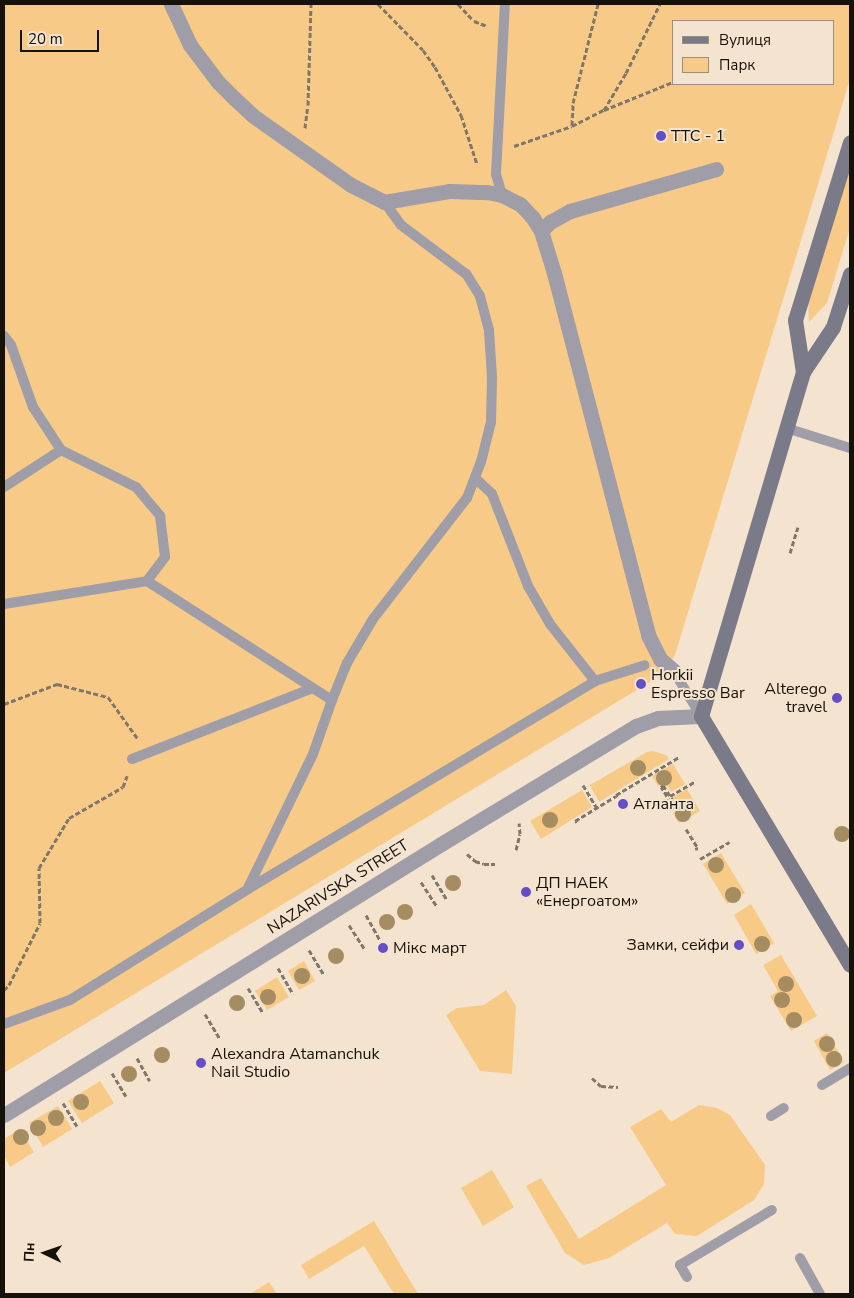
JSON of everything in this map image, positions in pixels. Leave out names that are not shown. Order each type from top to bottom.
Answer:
[{"type":"main road","points":[[803,372],[795,320],[850,142]]},
{"type":"main road","points":[[850,274],[833,327],[803,372],[701,716],[850,965]]},
{"type":"street","points":[[171,4],[190,45],[218,82],[252,115],[351,185],[384,202],[450,191],[502,195],[520,204],[541,231],[648,635],[660,659],[673,670]]},
{"type":"street","points":[[541,231],[550,222],[570,211],[716,169]]},
{"type":"street","name":"NAZARIVSKA STREET","points":[[4,1115],[441,844],[636,726],[658,718],[701,716]]},
{"type":"lane","points":[[502,195],[496,174],[505,4]]},
{"type":"lane","points":[[248,889],[313,754],[347,663],[373,618],[467,498],[481,462],[490,422],[492,386],[489,330],[480,296],[466,274],[401,225],[384,202]]},
{"type":"lane","points":[[4,336],[11,345],[33,406],[61,450],[136,487],[160,516],[165,557],[146,581]]},
{"type":"lane","points":[[786,428],[850,448]]},
{"type":"lane","points":[[4,487],[61,450]]},
{"type":"lane","points":[[475,478],[492,494],[532,594],[550,624],[595,681]]},
{"type":"lane","points":[[4,604],[146,581],[332,700]]},
{"type":"lane","points":[[4,1024],[70,1000],[248,889],[595,681],[645,665]]},
{"type":"lane","points":[[673,670],[701,716]]},
{"type":"lane","points":[[132,759],[313,688]]},
{"type":"lane","points":[[822,1085],[850,1068]]},
{"type":"lane","points":[[771,1116],[784,1108]]},
{"type":"lane","points":[[687,1277],[680,1265],[772,1210]]},
{"type":"lane","points":[[800,1258],[820,1294]]},
{"type":"path","points":[[303,151],[308,105],[311,4]]},
{"type":"path","points":[[378,4],[423,50],[435,66],[461,115],[478,168],[497,154],[572,126],[604,110],[672,82]]},
{"type":"path","points":[[458,4],[474,21],[504,33]]},
{"type":"path","points":[[572,126],[573,103],[598,4]]},
{"type":"path","points":[[604,110],[626,73],[660,4]]},
{"type":"path","points":[[790,553],[798,527]]},
{"type":"path","points":[[4,704],[57,684],[108,697],[138,739],[123,787],[69,818],[39,868],[40,923],[9,985],[4,990]]},
{"type":"path","points":[[577,822],[680,757]]},
{"type":"path","points":[[668,798],[694,782]]},
{"type":"path","points":[[583,785],[597,808]]},
{"type":"path","points":[[516,850],[520,834],[519,823]]},
{"type":"path","points":[[686,829],[698,848],[695,850]]},
{"type":"path","points":[[700,859],[729,842]]},
{"type":"path","points":[[467,854],[474,861],[495,864]]},
{"type":"path","points":[[432,875],[448,900]]},
{"type":"path","points":[[421,882],[436,907]]},
{"type":"path","points":[[365,915],[380,940]]},
{"type":"path","points":[[349,924],[365,950]]},
{"type":"path","points":[[308,949],[324,975]]},
{"type":"path","points":[[277,967],[293,994]]},
{"type":"path","points":[[247,986],[263,1013]]},
{"type":"path","points":[[209,1020],[220,1039]]},
{"type":"path","points":[[134,1053],[150,1081]]},
{"type":"path","points":[[110,1068],[126,1096]]},
{"type":"path","points":[[592,1078],[601,1086],[618,1087]]},
{"type":"path","points":[[60,1098],[77,1126]]},
{"type":"green space","points":[[4,4],[850,4],[850,79],[675,655],[667,666],[650,682],[4,1073]]},
{"type":"green space","points":[[850,162],[850,228],[827,303],[809,322],[808,298]]},
{"type":"green space","points":[[653,751],[666,755],[669,759],[599,802],[590,785],[647,752]]},
{"type":"green space","points":[[673,764],[685,784],[671,792],[665,782],[658,786],[652,776]]},
{"type":"green space","points":[[687,789],[700,811],[679,823],[673,813],[680,809],[673,797]]},
{"type":"green space","points":[[582,790],[592,807],[541,839],[530,821]]},
{"type":"green space","points":[[721,853],[745,893],[727,904],[703,864]]},
{"type":"green space","points":[[751,904],[774,943],[756,954],[734,915]]},
{"type":"green space","points":[[781,955],[817,1016],[791,1031],[770,996],[778,991],[763,965]]},
{"type":"green space","points":[[304,961],[315,981],[299,990],[288,971]]},
{"type":"green space","points":[[277,977],[289,997],[267,1010],[255,991]]},
{"type":"green space","points":[[506,990],[516,1006],[512,1074],[480,1071],[446,1015],[457,1008],[484,1005]]},
{"type":"green space","points":[[827,1033],[844,1062],[830,1070],[814,1041]]},
{"type":"green space","points":[[100,1081],[114,1103],[82,1123],[68,1101]]},
{"type":"green space","points":[[699,1105],[717,1108],[730,1115],[765,1165],[764,1184],[754,1200],[697,1236],[675,1234],[667,1223],[609,1258],[584,1265],[565,1253],[526,1186],[541,1178],[579,1239],[666,1185],[630,1127],[661,1109],[671,1122]]},
{"type":"green space","points":[[58,1106],[72,1129],[43,1147],[29,1123]]},
{"type":"green space","points":[[20,1129],[34,1152],[10,1167],[4,1156],[4,1139]]},
{"type":"green space","points":[[492,1170],[514,1207],[483,1226],[461,1188]]},
{"type":"green space","points":[[374,1221],[418,1294],[394,1294],[364,1246],[309,1279],[301,1265]]},
{"type":"green space","points":[[269,1282],[277,1294],[250,1294]]},
{"type":"place","name":"ТТС - 1","points":[[661,136]]},
{"type":"place","name":"Horkii Espresso Bar","points":[[641,684]]},
{"type":"place","name":"Alterego travel","points":[[837,698]]},
{"type":"place","name":"Атланта","points":[[623,804]]},
{"type":"place","name":"ДП НАЕК «Енергоатом»","points":[[526,892]]},
{"type":"place","name":"Замки, сейфи","points":[[739,945]]},
{"type":"place","name":"Мікс март","points":[[383,948]]},
{"type":"place","name":"Alexandra Atamanchuk Nail Studio","points":[[201,1063]]}]
